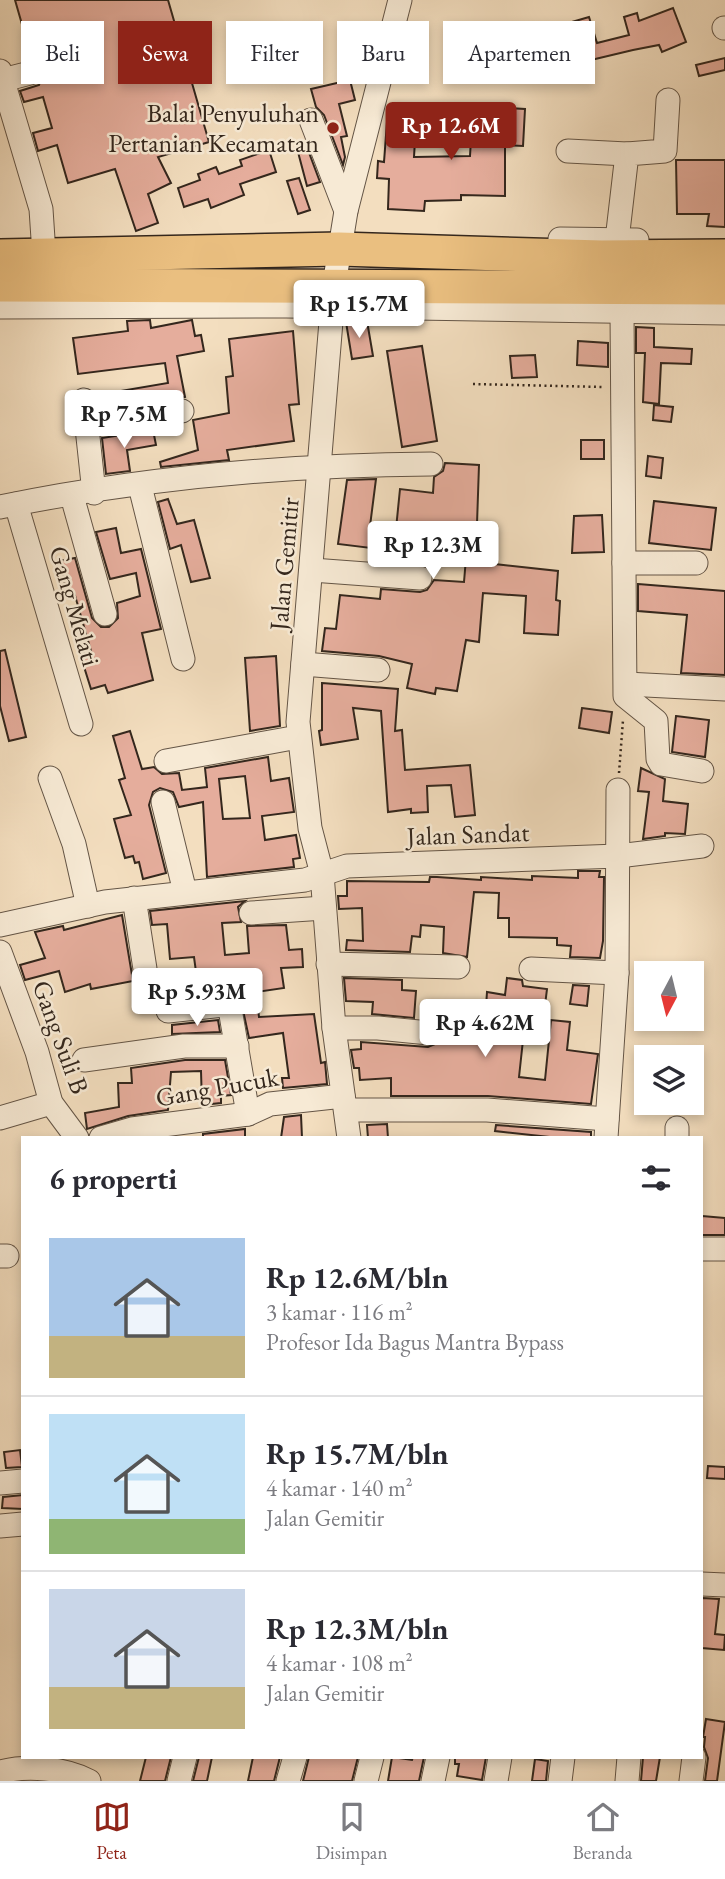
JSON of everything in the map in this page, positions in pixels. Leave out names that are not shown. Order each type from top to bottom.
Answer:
[{"type":"highway","points":[[0,256],[340,242],[601,257],[725,256]]},
{"type":"highway","points":[[0,285],[333,296],[725,288]]},
{"type":"street","name":"Jalan Gemitir","points":[[349,1136],[334,1028],[324,908],[309,874],[310,828],[298,737],[333,296],[340,242],[400,0]]},
{"type":"street","points":[[21,74],[1,75],[41,209],[43,239]]},
{"type":"street","points":[[568,151],[627,155],[665,150],[668,100]]},
{"type":"street","points":[[311,120],[346,211]]},
{"type":"street","points":[[617,240],[627,155]]},
{"type":"street","points":[[0,239],[340,242],[725,240]]},
{"type":"street","points":[[0,307],[333,296],[622,313],[725,313]]},
{"type":"street","points":[[622,313],[626,690],[656,721],[658,759],[661,764],[702,771]]},
{"type":"street","points":[[84,400],[87,426],[83,495],[105,614]]},
{"type":"street","points":[[87,426],[182,411]]},
{"type":"street","points":[[8,506],[140,486],[321,465],[431,464]]},
{"type":"street","points":[[140,486],[183,659]]},
{"type":"street","name":"Gang Melati","points":[[8,506],[81,724]]},
{"type":"street","points":[[624,563],[696,563]]},
{"type":"street","points":[[312,570],[420,578]]},
{"type":"street","points":[[303,664],[378,670]]},
{"type":"street","points":[[626,690],[725,689]]},
{"type":"street","points":[[166,761],[298,737]]},
{"type":"street","points":[[50,778],[74,844],[88,906]]},
{"type":"street","points":[[607,1128],[617,973],[618,790]]},
{"type":"street","points":[[163,802],[185,892]]},
{"type":"street","name":"Jalan Sandat","points":[[0,925],[134,898],[309,874],[347,866],[618,856],[702,846]]},
{"type":"street","points":[[134,898],[145,969]]},
{"type":"street","points":[[251,913],[324,908]]},
{"type":"street","name":"Gang Suli B","points":[[0,952],[37,1052],[51,1103],[76,1136]]},
{"type":"street","points":[[328,964],[458,967]]},
{"type":"street","points":[[531,969],[617,973]]},
{"type":"street","points":[[168,1011],[226,1005],[230,1009],[248,1114]]},
{"type":"street","points":[[334,1028],[378,1028],[429,1033]]},
{"type":"street","points":[[84,1060],[184,1046],[237,1046]]},
{"type":"street","points":[[0,1118],[51,1103]]},
{"type":"street","name":"Gang Pucuk","points":[[108,1136],[132,1129],[193,1130],[248,1114],[270,1104],[345,1103],[487,1110],[607,1128]]},
{"type":"street","points":[[703,1249],[725,1250]]},
{"type":"street","points":[[0,1483],[21,1481]]},
{"type":"street","points":[[0,1526],[21,1524]]},
{"type":"street","points":[[703,1584],[725,1586]]},
{"type":"street","points":[[179,1781],[184,1759]]},
{"type":"street","points":[[288,1781],[294,1759]]},
{"type":"street","points":[[366,1781],[372,1759]]},
{"type":"street","points":[[433,1781],[438,1759]]},
{"type":"street","points":[[496,1781],[500,1759]]},
{"type":"street","points":[[560,1781],[563,1759]]},
{"type":"street","points":[[627,1781],[629,1759]]},
{"type":"street","points":[[691,1781],[694,1759]]},
{"type":"street","points":[[0,1772],[25,1768],[76,1774],[89,1781]]},
{"type":"path","points":[[473,384],[624,387]]},
{"type":"path","points":[[618,790],[626,690]]},
{"type":"building","points":[[15,0],[168,0],[174,21],[118,21],[118,84],[192,84],[209,142],[158,157],[171,183],[148,194],[158,223],[136,231],[115,169],[68,183],[57,145],[38,151],[33,133],[52,128],[43,97],[24,102],[20,91],[39,84],[104,84],[104,21],[21,21]]},
{"type":"building","points":[[673,8],[686,42],[662,52],[659,45],[595,59],[595,36],[597,43],[629,35],[624,17],[637,13],[639,21]]},
{"type":"building","points":[[725,58],[725,70],[699,76],[696,65]]},
{"type":"building","name":"Balai Penyuluhan Pertanian Kecamatan","points":[[337,83],[351,84],[355,100],[339,104],[347,136],[341,137],[345,157],[343,165],[324,115],[316,107],[311,89]]},
{"type":"building","points":[[473,106],[525,109],[523,146],[505,145],[505,196],[461,195],[461,200],[425,201],[424,211],[388,209],[389,179],[377,178],[378,161],[384,162],[387,122],[416,124],[414,157],[470,156]]},
{"type":"building","points":[[269,150],[276,172],[240,184],[244,195],[211,208],[208,199],[184,207],[178,188],[200,180],[198,174],[216,167],[219,174],[242,166],[240,160]]},
{"type":"building","points":[[308,150],[320,182],[307,186],[298,152]]},
{"type":"building","points":[[676,160],[725,160],[725,227],[707,226],[709,214],[677,214]]},
{"type":"building","points":[[299,178],[310,210],[298,214],[287,181]]},
{"type":"building","points":[[150,320],[151,328],[192,320],[195,336],[201,335],[204,351],[177,356],[185,397],[99,410],[97,395],[168,383],[165,363],[78,374],[73,338],[128,331],[127,321]]},
{"type":"building","points":[[367,321],[373,356],[352,359],[346,322]]},
{"type":"building","points":[[636,327],[654,328],[654,347],[692,349],[691,364],[661,363],[659,404],[643,402],[645,353],[636,353]]},
{"type":"building","points":[[293,331],[299,404],[289,405],[294,441],[227,450],[229,460],[161,467],[160,462],[198,450],[193,420],[229,413],[226,377],[233,376],[229,339]]},
{"type":"building","points":[[578,341],[608,343],[608,367],[577,365]]},
{"type":"building","points":[[422,346],[437,441],[402,447],[387,351]]},
{"type":"building","points":[[535,355],[537,377],[512,378],[510,356]]},
{"type":"building","points":[[654,405],[673,407],[671,422],[653,420]]},
{"type":"building","points":[[153,430],[156,445],[127,450],[130,471],[106,474],[102,438]]},
{"type":"building","points":[[581,440],[604,440],[604,459],[581,459]]},
{"type":"building","points":[[648,456],[663,458],[661,478],[646,476]]},
{"type":"building","points":[[445,463],[479,465],[477,524],[489,526],[486,563],[558,571],[556,600],[560,601],[558,635],[524,633],[526,596],[483,593],[479,642],[466,640],[457,691],[436,688],[435,694],[407,688],[412,664],[379,656],[322,651],[325,628],[336,629],[340,595],[380,599],[381,589],[420,592],[427,590],[434,580],[464,582],[466,558],[423,554],[421,564],[386,561],[388,550],[338,544],[347,480],[376,479],[370,526],[396,529],[400,489],[433,493],[434,477],[443,471]]},
{"type":"building","points":[[168,499],[177,524],[194,520],[210,578],[191,582],[181,545],[170,549],[158,502]]},
{"type":"building","points":[[654,501],[716,508],[711,550],[649,543]]},
{"type":"building","points":[[602,515],[604,552],[572,553],[574,516]]},
{"type":"building","points":[[116,528],[121,553],[141,549],[161,629],[142,633],[153,680],[108,693],[105,685],[91,689],[80,654],[91,651],[74,592],[67,593],[59,561],[75,558],[92,618],[101,627],[109,627],[118,618],[117,603],[140,596],[136,573],[110,579],[96,532]]},
{"type":"building","points":[[638,584],[725,591],[725,675],[681,673],[687,615],[638,611]]},
{"type":"building","points":[[5,650],[26,737],[9,741],[0,706],[0,651]]},
{"type":"building","points":[[276,656],[280,726],[250,731],[245,658]]},
{"type":"building","points":[[322,683],[398,689],[395,731],[402,730],[405,770],[470,765],[475,815],[455,817],[451,785],[427,786],[428,812],[411,813],[411,809],[388,812],[381,711],[353,708],[358,739],[321,745],[319,731],[322,730]]},
{"type":"building","points":[[582,708],[612,712],[609,733],[579,728]]},
{"type":"building","points":[[676,716],[709,720],[705,757],[672,752]]},
{"type":"building","points":[[130,731],[142,769],[154,767],[162,774],[179,773],[182,790],[207,787],[205,768],[268,757],[271,781],[289,778],[294,812],[262,816],[265,840],[296,835],[300,858],[293,859],[294,867],[207,877],[203,802],[179,807],[173,792],[160,788],[153,792],[149,805],[166,873],[143,879],[139,862],[135,863],[133,856],[125,858],[114,819],[131,815],[119,780],[125,778],[113,736]],"holes":[[[245,776],[250,818],[223,819],[219,779]]]},
{"type":"building","points":[[641,768],[665,779],[663,801],[688,804],[685,834],[665,833],[665,836],[643,839],[649,792],[638,791]]},
{"type":"building","points":[[578,871],[600,871],[599,877],[604,877],[603,941],[600,958],[570,957],[571,946],[557,945],[557,938],[509,937],[509,918],[498,918],[499,893],[474,892],[467,957],[443,953],[444,927],[421,925],[420,937],[412,936],[410,952],[346,950],[347,940],[363,941],[362,908],[339,909],[338,896],[347,896],[347,881],[429,882],[430,877],[532,880],[532,876],[578,878]]},
{"type":"building","points":[[245,901],[238,907],[241,922],[222,923],[225,955],[249,953],[247,926],[286,925],[289,950],[302,949],[303,967],[281,968],[284,988],[256,992],[259,1017],[314,1014],[327,1084],[283,1088],[282,1078],[289,1078],[283,1033],[249,1038],[241,1001],[222,991],[199,994],[194,957],[170,959],[167,924],[152,925],[150,911]]},
{"type":"building","points":[[122,915],[133,981],[91,989],[90,984],[65,992],[59,971],[25,980],[20,965],[45,958],[35,932],[63,926],[64,930]]},
{"type":"building","points":[[344,978],[402,980],[402,990],[416,991],[414,1018],[372,1014],[373,1002],[346,1001]]},
{"type":"building","points":[[507,978],[522,980],[523,986],[547,989],[544,1013],[521,1010],[518,1040],[523,1040],[519,1077],[545,1080],[551,1020],[570,1022],[567,1050],[598,1054],[591,1104],[488,1096],[391,1096],[391,1078],[360,1080],[359,1068],[354,1068],[351,1050],[361,1049],[361,1042],[428,1047],[440,1042],[443,1032],[487,1037],[490,1007],[486,1007],[487,992],[505,995]]},
{"type":"building","points":[[573,985],[589,986],[587,1006],[570,1004]]},
{"type":"building","points":[[218,1020],[220,1032],[172,1034],[172,1025]]},
{"type":"building","points":[[185,1060],[225,1060],[231,1095],[221,1096],[221,1103],[202,1105],[201,1071],[171,1072],[168,1110],[128,1116],[87,1129],[85,1113],[119,1107],[118,1083],[132,1083],[131,1068]]},
{"type":"building","points":[[301,1115],[302,1136],[281,1136],[284,1117]]},
{"type":"building","points":[[387,1124],[388,1136],[368,1136],[367,1125]]},
{"type":"building","points":[[496,1125],[591,1132],[591,1136],[541,1136],[495,1131]]},
{"type":"building","points":[[245,1129],[245,1136],[203,1134]]},
{"type":"building","points":[[703,1216],[725,1218],[725,1235],[703,1235]]},
{"type":"building","points":[[20,1450],[21,1467],[6,1468],[4,1452]]},
{"type":"building","points":[[708,1466],[725,1467],[725,1479],[707,1478]]},
{"type":"building","points":[[21,1495],[21,1509],[2,1508],[3,1497]]},
{"type":"building","points":[[703,1598],[719,1599],[715,1634],[725,1635],[724,1650],[703,1648]]},
{"type":"building","points":[[706,1719],[725,1722],[717,1781],[705,1781],[708,1758],[703,1737]]},
{"type":"building","points":[[146,1759],[170,1759],[165,1781],[140,1781]]},
{"type":"building","points":[[198,1759],[212,1759],[207,1781],[193,1781]]},
{"type":"building","points":[[253,1759],[280,1759],[274,1781],[248,1781]]},
{"type":"building","points":[[308,1759],[358,1759],[352,1781],[303,1781]]},
{"type":"building","points":[[392,1759],[424,1759],[419,1781],[388,1781]]},
{"type":"building","points":[[455,1759],[486,1759],[482,1780],[457,1776],[459,1764],[455,1764]]},
{"type":"building","points":[[535,1759],[548,1761],[546,1781],[532,1781]]},
{"type":"building","points":[[643,1759],[660,1759],[656,1781],[641,1781]]},
{"type":"place","name":"Balai Penyuluhan Pertanian Kecamatan","points":[[333,128]]}]
